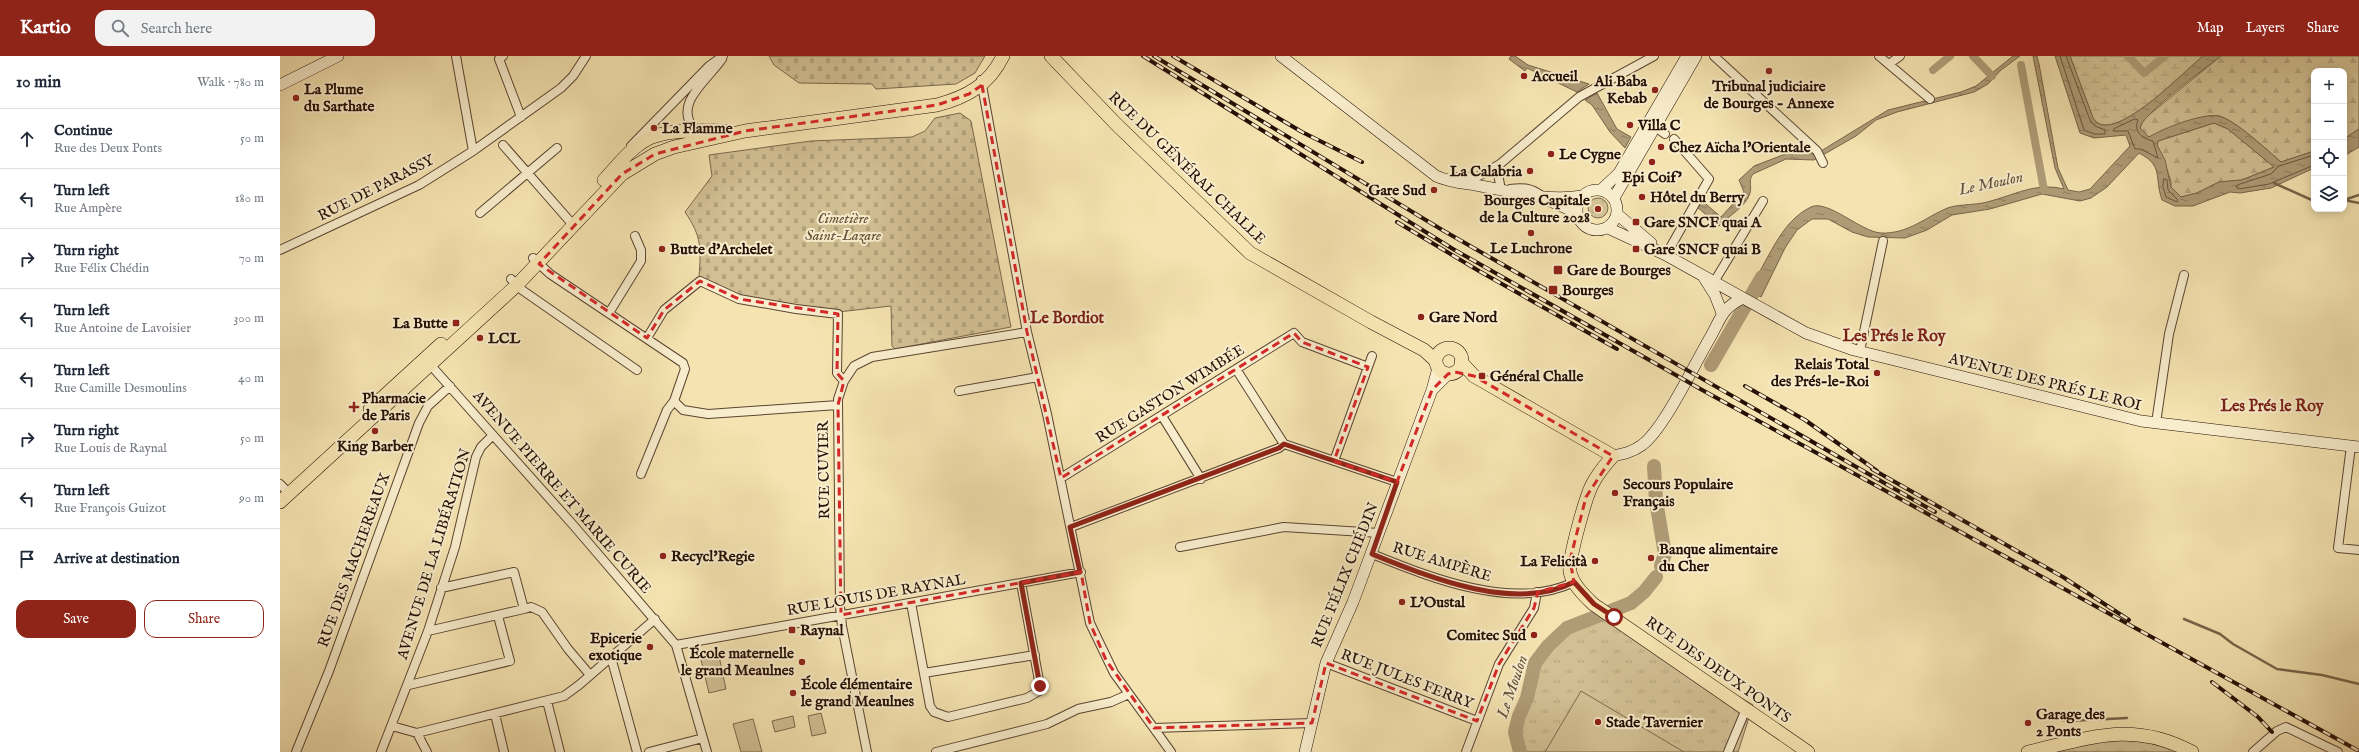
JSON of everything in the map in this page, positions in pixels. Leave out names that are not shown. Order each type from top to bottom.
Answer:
[{"type":"main road","points":[[280,85],[338,56]]},
{"type":"main road","points":[[283,492],[428,362],[514,282],[622,174],[655,154],[674,147],[745,131],[937,105],[969,94],[983,79],[993,56]]},
{"type":"main road","points":[[983,79],[993,74],[1003,56]]},
{"type":"main road","name":"RUE DU GÉNÉRAL CHALLE","points":[[1046,56],[1062,69]]},
{"type":"main road","name":"RUE DU GÉNÉRAL CHALLE","points":[[1051,56],[1116,124],[1250,253],[1371,322],[1424,350],[1431,349],[1446,365],[1474,376],[1613,456]]},
{"type":"main road","points":[[1281,56],[1421,164],[1443,179],[1542,197],[1570,198],[1582,196],[1590,191],[1601,190],[1619,174],[1687,56]]},
{"type":"main road","points":[[1614,198],[1696,56]]},
{"type":"main road","points":[[571,224],[615,168],[642,142],[654,136],[669,133],[696,131],[745,131]]},
{"type":"main road","points":[[1582,196],[1577,207],[1577,213],[1580,221],[1587,228],[1597,230],[1608,228],[1619,216],[1617,204],[1614,198],[1601,190]]},
{"type":"main road","points":[[1542,197],[1577,213]]},
{"type":"main road","name":"AVENUE DES PRÉS LE ROI","points":[[1619,216],[1650,245]]},
{"type":"main road","name":"AVENUE DES PRÉS LE ROI","points":[[1608,228],[1650,245],[1806,333],[1860,351],[2156,423],[2355,447]]},
{"type":"main road","points":[[1703,276],[1724,310]]},
{"type":"main road","points":[[1718,284],[1724,310]]},
{"type":"main road","points":[[1574,582],[1570,572],[1570,560],[1579,531],[1586,497],[1594,481],[1613,456],[1637,448],[1656,430],[1724,310],[1743,298]]},
{"type":"main road","name":"RUE FÉLIX CHÉDIN","points":[[1306,752],[1326,663],[1354,602],[1432,390],[1446,365]]},
{"type":"main road","name":"RUE DES DEUX PONTS","points":[[1574,582],[1594,604],[1808,752]]},
{"type":"main road","points":[[2028,752],[2122,733],[2154,736],[2192,752]]},
{"type":"street","points":[[456,56],[473,151]]},
{"type":"street","points":[[503,56],[499,59],[521,117]]},
{"type":"street","name":"RUE DE PARASSY","points":[[280,250],[419,185],[473,151],[561,88],[573,76],[586,56]]},
{"type":"street","points":[[615,168],[622,155],[636,139],[709,66],[724,56]]},
{"type":"street","points":[[696,131],[690,124],[686,113],[687,104],[724,56]]},
{"type":"street","points":[[1421,164],[1436,172],[1467,178],[1482,175],[1500,164],[1584,94],[1654,56]]},
{"type":"street","points":[[1714,56],[1817,151],[1822,161]]},
{"type":"street","points":[[1879,56],[1930,99]]},
{"type":"street","points":[[1889,64],[1900,56]]},
{"type":"street","points":[[983,79],[1027,332],[1061,478],[1090,623],[1106,660],[1171,752]]},
{"type":"street","points":[[687,89],[694,95]]},
{"type":"street","points":[[1655,127],[1665,134]]},
{"type":"street","points":[[1665,254],[1709,179],[1674,139]]},
{"type":"street","points":[[503,145],[527,175],[571,224]]},
{"type":"street","points":[[480,213],[527,175],[557,148]]},
{"type":"street","points":[[1500,164],[1498,174],[1503,190]]},
{"type":"street","points":[[1718,284],[1763,201]]},
{"type":"street","points":[[609,313],[641,261],[641,250],[635,236]]},
{"type":"street","points":[[1860,351],[1883,240]]},
{"type":"street","points":[[536,261],[550,274],[681,360],[685,366],[674,401],[667,410],[641,474]]},
{"type":"street","name":"AVENUE DES PRÉS LE ROI","points":[[2156,423],[2168,341],[2184,275]]},
{"type":"street","points":[[514,282],[637,370]]},
{"type":"street","points":[[647,338],[664,310],[700,282],[739,299],[796,309],[838,314],[837,373],[844,381]]},
{"type":"street","name":"RUE CUVIER","points":[[867,752],[841,615],[838,405],[840,389],[854,366],[872,357],[1027,332]]},
{"type":"street","name":"RUE GASTON WIMBÉE","points":[[1061,478],[1294,333],[1302,342],[1368,367]]},
{"type":"street","points":[[1334,461],[1372,356]]},
{"type":"street","name":"AVENUE PIERRE ET MARIE CURIE","points":[[428,362],[655,619],[676,645]]},
{"type":"street","points":[[1236,369],[1284,444],[1397,482]]},
{"type":"street","points":[[959,391],[1038,377]]},
{"type":"street","name":"RUE DES MACHEREAUX","points":[[296,752],[329,671],[419,423],[428,406],[450,386]]},
{"type":"street","points":[[674,401],[683,410],[708,414],[838,405]]},
{"type":"street","points":[[1162,416],[1201,479]]},
{"type":"street","name":"AVENUE DE LA LIBÉRATION","points":[[381,752],[409,685],[428,631],[465,509],[476,457],[481,447],[493,435]]},
{"type":"street","points":[[1070,527],[1201,479],[1279,448],[1284,444]]},
{"type":"street","points":[[2355,447],[2338,548],[2359,550]]},
{"type":"street","points":[[1180,547],[1284,526],[1379,533]]},
{"type":"street","name":"RUE AMPÈRE","points":[[1372,554],[1482,591],[1538,592],[1564,587],[1574,582]]},
{"type":"street","points":[[441,588],[514,572],[524,609]]},
{"type":"street","name":"RUE LOUIS DE RAYNAL","points":[[676,645],[1080,572]]},
{"type":"street","points":[[911,603],[930,706],[934,712],[948,717],[1034,696],[1040,686],[1021,583]]},
{"type":"street","points":[[1466,752],[1499,664],[1534,608],[1538,592]]},
{"type":"street","points":[[428,631],[498,616],[531,607],[542,612],[568,649],[590,675]]},
{"type":"street","points":[[409,685],[510,661],[498,616]]},
{"type":"street","points":[[392,726],[417,733],[547,701],[568,694],[655,619]]},
{"type":"street","points":[[676,645],[707,752]]},
{"type":"street","points":[[924,673],[1035,655]]},
{"type":"street","points":[[612,656],[637,752]]},
{"type":"street","name":"RUE JULES FERRY","points":[[1326,663],[1477,721]]},
{"type":"street","points":[[936,752],[1047,724],[1078,709],[1110,702],[1129,694]]},
{"type":"street","points":[[547,701],[560,752]]},
{"type":"street","points":[[1728,752],[1746,709]]},
{"type":"street","points":[[495,714],[504,752]]},
{"type":"street","points":[[1154,728],[1312,723]]},
{"type":"street","points":[[2253,752],[2277,731],[2286,727],[2338,752]]},
{"type":"street","points":[[417,733],[427,752]]},
{"type":"street","points":[[649,752],[703,738]]},
{"type":"highlighted area","points":[[982,85],[1027,332],[1061,478],[1294,333],[1302,342],[1368,367],[1334,461],[1397,482],[1432,390],[1448,374],[1455,372],[1474,376],[1613,456],[1586,497],[1570,560],[1574,582],[1538,592],[1534,608],[1499,664],[1477,721],[1326,663],[1312,723],[1154,728],[1106,660],[1090,623],[1081,572],[841,615],[838,405],[844,381],[837,373],[838,314],[739,299],[700,281],[664,310],[647,338],[539,264],[622,174],[655,154],[745,131],[937,105],[969,94]]},
{"type":"green space","points":[[769,56],[985,56],[975,73],[956,84],[876,89],[872,84],[799,83],[774,65]]},
{"type":"green space","points":[[2070,56],[2203,56],[2149,104],[2116,123],[2102,125],[2093,118]]},
{"type":"green space","points":[[2221,56],[2359,56],[2359,129],[2347,137],[2347,68],[2311,68],[2311,152],[2281,162],[2242,129],[2219,116],[2203,117],[2149,137],[2140,128],[2144,119]]},
{"type":"green space","name":"Cimetière Saint-Lazare","points":[[960,113],[971,121],[1011,327],[895,349],[892,346],[891,306],[838,312],[740,296],[699,277],[699,243],[695,229],[685,212],[712,176],[709,155],[811,141],[912,137],[925,131],[935,118]]},
{"type":"green space","points":[[2214,123],[2228,129],[2274,167],[2242,180],[2219,182],[2197,193],[2181,197],[2171,187],[2171,181],[2157,145],[2158,141]]},
{"type":"green space","name":"Bourges Capitale de la Culture 2028","points":[[1598,198],[1605,201],[1608,208],[1605,215],[1598,218],[1591,215],[1588,208],[1591,201]]},
{"type":"green space","points":[[1603,614],[1753,705],[1738,752],[1520,752],[1515,732],[1535,663],[1548,646],[1567,628]]},
{"type":"green space","points":[[719,656],[726,689],[709,693],[701,660]]},
{"type":"green space","name":"Stade Tavernier","points":[[1581,691],[1684,752],[1545,752]]},
{"type":"green space","points":[[821,713],[826,733],[812,736],[808,716]]},
{"type":"green space","points":[[793,716],[795,727],[775,732],[772,721]]},
{"type":"green space","points":[[753,719],[762,752],[741,752],[733,724]]},
{"type":"green space","points":[[2140,739],[2181,752],[2053,752],[2100,742]]},
{"type":"water","points":[[1511,56],[1515,56],[1528,65],[1589,84],[1577,92],[1527,68],[1525,71],[1509,59]]},
{"type":"water","points":[[2013,56],[2020,56],[2001,70],[1988,84],[1974,92],[1897,112],[1876,120],[1856,136],[1814,160],[1786,159],[1753,174],[1750,193],[1745,203],[1719,226],[1696,206],[1700,199],[1721,217],[1744,192],[1739,180],[1754,166],[1788,153],[1816,154],[1888,110],[1961,92],[1976,86]]},
{"type":"water","points":[[2033,56],[2037,56],[2039,64],[2058,168],[2068,190],[2079,192],[2090,189],[2130,146],[2126,135],[2094,138],[2080,133],[2055,56],[2070,56],[2093,118],[2102,125],[2115,123],[2148,104],[2203,56],[2221,56],[2162,103],[2143,122],[2140,128],[2149,137],[2193,119],[2219,116],[2242,129],[2281,162],[2311,152],[2311,169],[2271,188],[2240,193],[2230,192],[2193,206],[2175,206],[2162,200],[2155,168],[2147,158],[2139,153],[2107,187],[2091,198],[2080,201],[2042,194],[1990,209],[1952,215],[1927,230],[1905,238],[1868,237],[1852,232],[1828,219],[1812,219],[1797,230],[1785,248],[1761,297],[1748,290],[1775,244],[1790,222],[1811,207],[1818,206],[1826,208],[1835,211],[1873,231],[1890,233],[1914,226],[1953,206],[1987,202],[2034,188],[2054,187],[2064,189],[2055,168]],"holes":[[[2214,123],[2228,129],[2274,167],[2242,180],[2219,182],[2197,193],[2181,197],[2171,187],[2165,160],[2157,145],[2158,141]]]},
{"type":"water","points":[[1597,93],[1617,129],[1631,137],[1625,148],[1610,132],[1592,105],[1585,100]]},
{"type":"water","points":[[2359,129],[2359,147],[2347,154],[2347,140],[2347,137]]},
{"type":"waterway","points":[[1933,70],[1950,56]]},
{"type":"waterway","points":[[1973,56],[1992,76]]},
{"type":"waterway","points":[[2128,56],[2144,73],[2165,56]]},
{"type":"waterway","points":[[2021,65],[2044,190]]},
{"type":"waterway","points":[[2274,183],[2311,200]]},
{"type":"waterway","points":[[2347,199],[2359,195]]},
{"type":"waterway","points":[[2347,201],[2359,203]]},
{"type":"waterway","name":"Le Moulon","points":[[1711,365],[1762,277]]},
{"type":"waterway","name":"Le Moulon","points":[[1654,466],[1656,501],[1665,554],[1661,566]]},
{"type":"waterway","name":"Le Moulon","points":[[1520,752],[1515,732],[1519,716],[1527,698],[1535,663],[1548,646],[1567,628],[1631,603],[1644,592],[1656,577]]},
{"type":"waterway","points":[[2184,619],[2220,634],[2233,644],[2277,669],[2322,675],[2359,684]]},
{"type":"waterway","points":[[2057,719],[2068,721],[2127,718]]},
{"type":"railway","points":[[1143,56],[1453,249],[1704,391],[2359,751]]},
{"type":"railway","points":[[1154,56],[1444,231],[1935,512]]},
{"type":"railway","points":[[1173,56],[1302,132],[1362,162]]},
{"type":"railway","points":[[1397,222],[1479,271],[1617,349]]},
{"type":"railway","points":[[1745,386],[1805,420],[1877,471]]},
{"type":"railway","points":[[1872,469],[2063,577],[2129,620]]},
{"type":"railway","points":[[2212,682],[2258,717],[2272,732]]},
{"type":"place","name":"Tribunal judiciaire de Bourges - Annexe","points":[[1769,71]]},
{"type":"place","name":"Accueil","points":[[1524,76]]},
{"type":"place","name":"Ali Baba Kebab","points":[[1655,90]]},
{"type":"place","name":"La Plume du Sarthate","points":[[296,98]]},
{"type":"place","name":"Villa C","points":[[1630,125]]},
{"type":"place","name":"La Flamme","points":[[654,128]]},
{"type":"place","name":"Chez Aïcha l'Orientale","points":[[1661,147]]},
{"type":"place","name":"Le Cygne","points":[[1551,154]]},
{"type":"place","name":"Epi Coif'","points":[[1652,162]]},
{"type":"place","name":"La Calabria","points":[[1530,171]]},
{"type":"place","name":"Gare Sud","points":[[1434,190]]},
{"type":"place","name":"Hôtel du Berry","points":[[1642,197]]},
{"type":"place","name":"Bourges Capitale de la Culture 2028","points":[[1598,209]]},
{"type":"place","name":"Gare SNCF quai A","points":[[1636,222]]},
{"type":"place","name":"Le Luchrone","points":[[1531,233]]},
{"type":"place","name":"Butte d'Archelet","points":[[662,249]]},
{"type":"place","name":"Gare SNCF quai B","points":[[1636,249]]},
{"type":"place","name":"Gare de Bourges","points":[[1558,270]]},
{"type":"place","name":"Bourges","points":[[1553,290]]},
{"type":"place","name":"Gare Nord","points":[[1421,317]]},
{"type":"place","name":"La Butte","points":[[456,323]]},
{"type":"place","name":"LCL","points":[[480,338]]},
{"type":"place","name":"Relais Total des Prés-le-Roi","points":[[1877,373]]},
{"type":"place","name":"Général Challe","points":[[1482,376]]},
{"type":"place","name":"Pharmacie de Paris","points":[[354,407]]},
{"type":"place","name":"King Barber","points":[[375,431]]},
{"type":"place","name":"Secours Populaire Français","points":[[1615,493]]},
{"type":"place","name":"Recycl'Regie","points":[[663,556]]},
{"type":"place","name":"Banque alimentaire du Cher","points":[[1651,558]]},
{"type":"place","name":"La Felicità","points":[[1595,561]]},
{"type":"place","name":"L'Oustal","points":[[1402,602]]},
{"type":"place","name":"Raynal","points":[[792,630]]},
{"type":"place","name":"Comitec Sud","points":[[1534,635]]},
{"type":"place","name":"Epicerie exotique","points":[[650,647]]},
{"type":"place","name":"École maternelle le grand Meaulnes","points":[[802,662]]},
{"type":"place","name":"École élémentaire le grand Meaulnes","points":[[793,693]]},
{"type":"place","name":"Stade Tavernier","points":[[1598,722]]},
{"type":"place","name":"Garage des 2 Ponts","points":[[2028,723]]},
{"type":"district","name":"Le Bordiot","points":[[1067,319]]},
{"type":"district","name":"Les Prés le Roy","points":[[1894,337]]},
{"type":"district","name":"Les Prés le Roy","points":[[2272,407]]},
{"type":"route","points":[[1040,686],[1021,583],[1080,572],[1070,527],[1201,479],[1279,448],[1284,444],[1397,482],[1372,554],[1460,585],[1482,591],[1524,593],[1538,592],[1564,587],[1574,582],[1581,592],[1594,604],[1614,617]]}]
